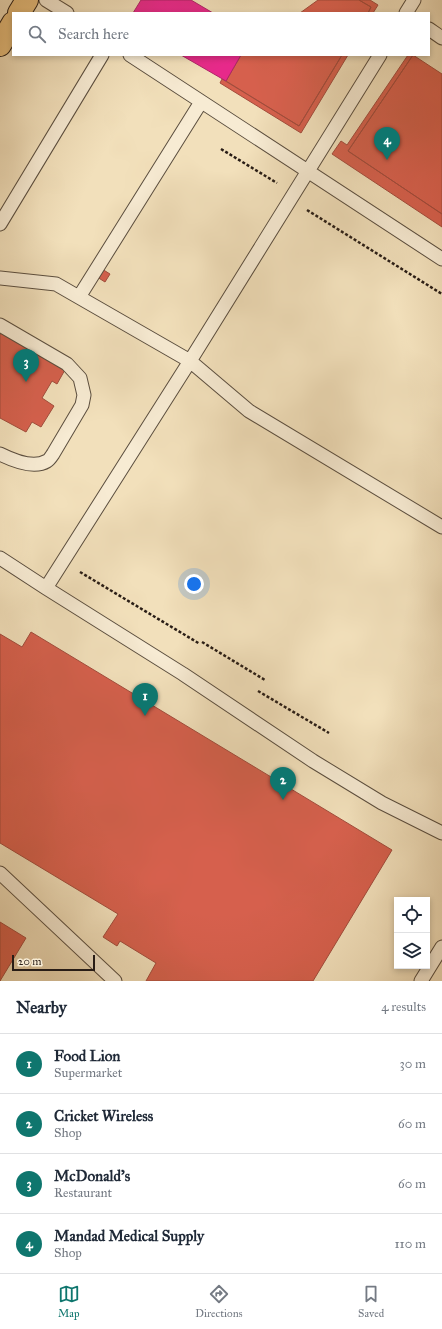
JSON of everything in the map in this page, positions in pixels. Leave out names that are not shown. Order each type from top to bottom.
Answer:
[{"type":"main road","points":[[20,12],[27,0]]},
{"type":"main road","points":[[0,45],[12,25]]},
{"type":"lane","points":[[46,0],[65,12]]},
{"type":"lane","points":[[407,12],[414,0]]},
{"type":"lane","points":[[430,30],[442,38]]},
{"type":"lane","points":[[0,224],[101,56]]},
{"type":"lane","points":[[132,56],[442,259]]},
{"type":"lane","points":[[46,588],[190,361],[379,56]]},
{"type":"lane","points":[[79,297],[201,102]]},
{"type":"lane","points":[[0,278],[56,284],[190,361],[249,411],[442,527]]},
{"type":"lane","points":[[0,325],[68,364],[80,378],[84,395],[82,405],[48,461],[42,464],[24,462],[0,454]]},
{"type":"lane","points":[[0,558],[183,674],[319,764],[382,803],[442,833]]},
{"type":"lane","points":[[0,873],[115,981]]},
{"type":"lane","points":[[421,981],[442,946]]},
{"type":"path","points":[[221,149],[442,294]]},
{"type":"path","points":[[62,562],[265,680]]},
{"type":"path","points":[[258,691],[329,733]]},
{"type":"building: Shops","points":[[318,0],[359,0],[371,7],[368,12],[301,12]]},
{"type":"building: Shops","points":[[359,0],[370,0],[378,5],[374,12],[368,12],[371,7]]},
{"type":"building: Shops","points":[[240,56],[341,56],[299,126],[226,81]]},
{"type":"building: Shops","points":[[341,56],[347,56],[301,133],[220,83],[222,79],[299,126]]},
{"type":"building: Shops","points":[[407,56],[412,56],[348,151],[442,214],[442,227],[332,154],[341,141],[347,145]]},
{"type":"building: Shops","points":[[412,56],[442,74],[442,214],[348,151]]},
{"type":"building: Shops","points":[[102,269],[110,274],[105,282],[97,277]]},
{"type":"building: Shops","points":[[3,331],[66,368],[57,384],[52,381],[42,398],[54,406],[41,427],[32,422],[26,432],[0,418],[0,335]]},
{"type":"building: Shops","points":[[31,632],[392,850],[313,981],[146,981],[156,963],[120,941],[117,946],[103,937],[118,914],[0,843],[0,634],[22,647]]},
{"type":"building: Shops","points":[[0,922],[26,938],[0,981]]},
{"type":"building: Health","points":[[141,0],[191,0],[211,12],[134,12]]},
{"type":"building: Health","points":[[183,56],[240,56],[226,81]]},
{"type":"place","name":"Mandad Medical Supply","points":[[387,160]]},
{"type":"place","name":"McDonald's","points":[[26,382]]},
{"type":"place","name":"Food Lion","points":[[145,716]]},
{"type":"place","name":"Cricket Wireless","points":[[283,800]]}]
